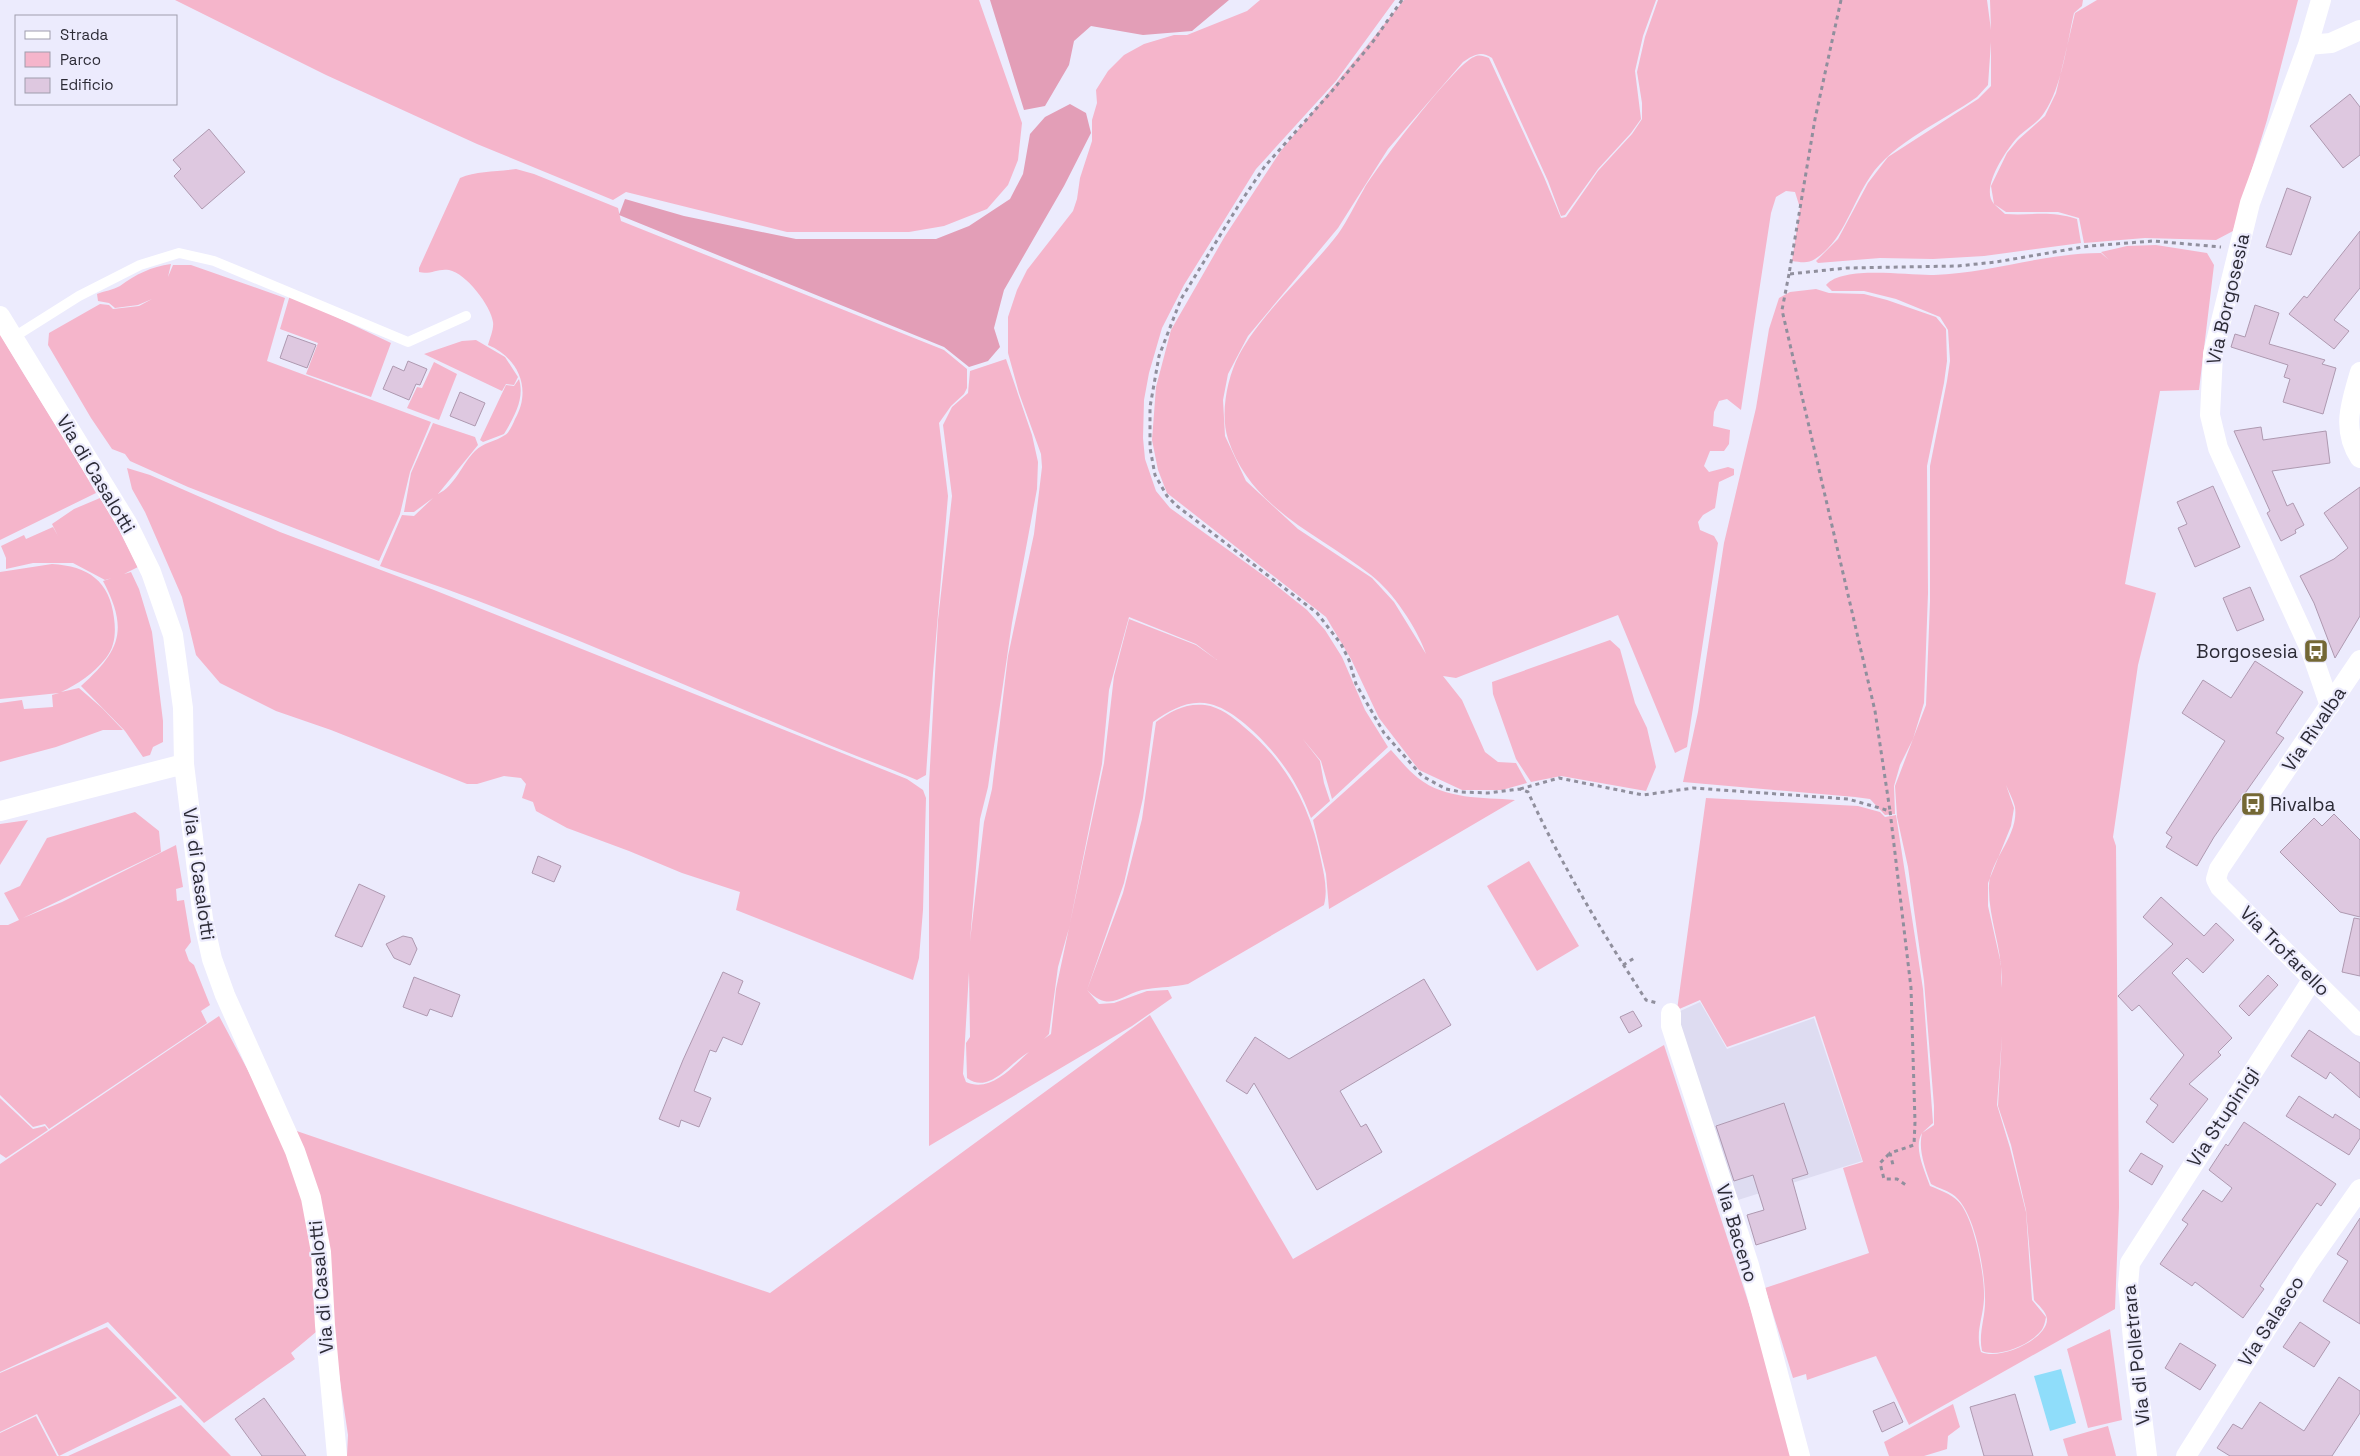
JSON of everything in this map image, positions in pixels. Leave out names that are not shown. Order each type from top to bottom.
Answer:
[{"type":"street","name":"Via Borgosesia","points":[[2321,0],[2308,45],[2250,203],[2213,354],[2210,403],[2212,426],[2218,448],[2311,651],[2330,706]]},
{"type":"street","points":[[2308,45],[2330,43],[2360,30]]},
{"type":"street","name":"Via di Casalotti","points":[[0,316],[127,523],[158,590],[173,635],[183,708],[184,764],[202,920],[212,960],[225,995],[295,1152],[315,1214],[323,1272],[325,1325],[337,1456]]},
{"type":"street","points":[[2360,372],[2349,408],[2348,419],[2350,436],[2360,458]]},
{"type":"street","name":"Via Rivalba","points":[[2217,873],[2360,660]]},
{"type":"street","points":[[0,811],[184,764]]},
{"type":"street","name":"Via Trofarello","points":[[2217,873],[2216,879],[2220,887],[2360,1026]]},
{"type":"street","name":"Via Stupinigi","points":[[2134,1254],[2312,980]]},
{"type":"street","name":"Via Baceno","points":[[1671,1013],[1670,1026],[1749,1266],[1800,1456]]},
{"type":"street","name":"Via Salasco","points":[[2186,1456],[2308,1264],[2360,1189]]},
{"type":"street","name":"Via di Polletrara","points":[[2134,1254],[2129,1267],[2128,1285],[2147,1456]]},
{"type":"lane","points":[[14,338],[79,296],[140,264],[179,252],[214,261],[408,342],[466,316]]},
{"type":"path","points":[[1402,0],[1372,43],[1265,166],[1240,203],[1182,299],[1159,356],[1152,391],[1150,433],[1152,464],[1159,484],[1177,506],[1256,564],[1323,619],[1349,660],[1356,684],[1384,733],[1422,776],[1446,788],[1462,792],[1488,793],[1520,789],[1560,778],[1643,795],[1693,788],[1848,799],[1890,810]]},
{"type":"path","points":[[1841,0],[1815,119],[1782,310],[1875,712],[1890,810],[1911,988],[1915,1122],[1914,1145],[1890,1153],[1880,1163],[1884,1179],[1898,1179],[1906,1185]]},
{"type":"path","points":[[1788,274],[1847,268],[1958,266],[1996,262],[2090,246],[2153,242],[2191,243],[2239,250]]},
{"type":"path","points":[[1520,789],[1528,792],[1583,896],[1623,965],[1646,1000],[1654,1003],[1666,1001],[1671,1013]]},
{"type":"path","points":[[1623,965],[1636,957]]},
{"type":"path","points":[[1890,1153],[1893,1165]]},
{"type":"shaded area","points":[[990,0],[1229,0],[1192,31],[1143,35],[1091,26],[1074,41],[1069,65],[1045,106],[1024,110]]},
{"type":"shaded area","points":[[1070,104],[1086,113],[1091,133],[1064,186],[1004,290],[994,328],[1000,347],[988,361],[969,367],[944,347],[619,215],[625,199],[684,216],[796,239],[936,239],[969,226],[1010,199],[1023,174],[1030,134],[1045,117]]},
{"type":"shaded area","points":[[1700,1002],[1727,1049],[1814,1018],[1862,1161],[1738,1200],[1676,1013]]},
{"type":"green space","points":[[175,0],[979,0],[1022,123],[1018,160],[1008,185],[987,209],[944,226],[909,232],[787,232],[626,192],[613,200],[477,144],[326,75]]},
{"type":"green space","points":[[1260,0],[1395,0],[1336,81],[1256,169],[1184,285],[1162,328],[1149,373],[1144,400],[1143,438],[1145,459],[1156,491],[1170,508],[1267,578],[1307,610],[1325,630],[1342,657],[1365,710],[1388,747],[1332,799],[1321,761],[1302,738],[1320,761],[1330,801],[1311,818],[1291,776],[1282,763],[1260,738],[1235,716],[1222,708],[1202,703],[1187,704],[1166,713],[1153,722],[1143,798],[1124,883],[1087,990],[1099,1004],[1114,1003],[1147,991],[1168,990],[1172,998],[1132,1026],[929,1146],[929,784],[938,620],[952,496],[943,425],[952,407],[968,393],[970,371],[1006,359],[1032,435],[1038,462],[1037,489],[1012,623],[988,787],[980,819],[970,941],[984,822],[992,789],[1008,656],[1034,534],[1042,467],[1041,454],[1019,393],[1008,353],[1008,317],[1017,290],[1027,270],[1073,211],[1080,178],[1092,141],[1092,120],[1097,103],[1096,90],[1108,71],[1124,55],[1144,44],[1174,35],[1187,35],[1247,11]],"holes":[[[1129,617],[1196,644],[1217,660],[1196,645],[1129,619],[1114,676],[1104,763],[1070,924],[1102,764],[1109,690]],[[1069,929],[1056,989],[1051,1034],[1044,1039],[1049,1034],[1058,967]],[[969,972],[970,1037],[966,1043],[967,1078],[975,1082],[984,1083],[992,1080],[1029,1052],[1000,1077],[984,1084],[966,1082],[963,1074]]]},
{"type":"green space","points":[[1404,0],[1656,0],[1643,36],[1635,71],[1641,119],[1631,133],[1598,169],[1565,215],[1561,216],[1548,181],[1492,58],[1484,54],[1474,56],[1463,62],[1388,149],[1338,228],[1248,336],[1228,374],[1223,400],[1225,436],[1246,481],[1298,529],[1372,578],[1394,602],[1426,654],[1417,633],[1403,611],[1379,582],[1288,517],[1269,502],[1252,484],[1239,463],[1228,439],[1225,408],[1231,374],[1248,339],[1338,234],[1364,189],[1417,117],[1451,77],[1474,57],[1489,58],[1561,218],[1566,217],[1598,171],[1632,134],[1642,119],[1642,103],[1637,72],[1645,37],[1658,0],[1987,0],[1991,30],[1990,0],[2083,0],[2082,6],[2074,13],[2067,45],[2075,13],[2097,0],[2298,0],[2267,120],[2233,231],[2216,240],[2145,238],[2084,243],[2079,218],[2058,212],[2006,212],[1994,204],[2005,214],[2049,214],[2077,219],[2081,243],[1984,256],[1933,259],[1880,258],[1818,263],[1816,261],[1825,252],[1812,261],[1801,262],[1792,261],[1800,208],[1795,192],[1786,191],[1776,197],[1771,213],[1741,410],[1727,399],[1719,401],[1714,412],[1713,426],[1730,430],[1729,444],[1724,451],[1710,451],[1704,466],[1709,472],[1728,467],[1734,469],[1734,475],[1719,482],[1715,508],[1703,515],[1698,522],[1700,530],[1714,536],[1718,543],[1687,747],[1675,753],[1618,615],[1456,678],[1443,676],[1462,700],[1485,752],[1498,762],[1516,763],[1527,783],[1502,790],[1462,790],[1419,770],[1379,718],[1351,659],[1326,617],[1167,493],[1158,470],[1152,440],[1156,387],[1171,330],[1225,236],[1280,152]],"holes":[[[1991,42],[1991,86],[1978,99],[1888,157],[1868,183],[1838,239],[1825,252],[1833,243],[1864,187],[1880,164],[1892,153],[1919,133],[1977,97],[1988,85]],[[2060,76],[2056,93],[2045,116],[2018,140],[2007,153],[1991,186],[1994,204],[1990,197],[1990,189],[1992,180],[2001,161],[2016,139],[2044,113]]]},
{"type":"green space","points":[[516,169],[534,174],[618,208],[621,221],[944,350],[967,369],[967,388],[964,394],[951,406],[939,423],[948,496],[926,775],[917,780],[543,626],[380,566],[402,515],[414,516],[433,498],[414,512],[404,512],[411,473],[433,423],[475,437],[478,445],[438,494],[449,486],[475,451],[506,434],[520,408],[522,386],[520,376],[508,358],[488,345],[493,322],[483,299],[456,272],[441,270],[427,273],[419,272],[419,268],[460,178],[480,173]]},
{"type":"green space","points":[[2156,245],[2207,253],[2214,265],[2199,390],[2160,391],[2125,584],[2156,593],[2138,665],[2113,837],[2116,846],[2119,1207],[2115,1309],[1909,1425],[1876,1356],[1807,1380],[1806,1374],[1793,1378],[1765,1288],[1869,1253],[1843,1168],[1863,1162],[1815,1016],[1727,1047],[1700,1000],[1677,1010],[1706,798],[1858,806],[1880,812],[1885,817],[1896,815],[1923,989],[1933,1123],[1922,1133],[1934,1125],[1924,981],[1908,867],[1897,817],[1895,786],[1926,705],[1930,601],[1930,466],[1950,361],[1948,330],[1940,317],[1896,299],[1864,291],[1832,291],[1826,285],[1835,279],[1861,273],[1934,275],[1976,271],[2080,254],[2101,253],[2109,260],[2101,252],[2127,246]],"holes":[[[2006,785],[2015,807],[2015,818],[2009,838],[1998,858],[2011,826],[2014,808]],[[1990,877],[1991,912],[2001,963],[1988,906],[1988,883]],[[2002,1036],[1998,1106],[2011,1145],[2026,1210],[2034,1300],[2044,1311],[2047,1319],[2045,1327],[2032,1341],[2022,1346],[2010,1351],[1999,1353],[1989,1354],[1981,1352],[1979,1332],[1984,1289],[1975,1238],[1967,1215],[1959,1202],[1948,1194],[1930,1186],[1919,1152],[1919,1145],[1922,1133],[1923,1159],[1931,1184],[1952,1194],[1960,1201],[1973,1226],[1981,1257],[1985,1287],[1981,1338],[1982,1351],[1996,1353],[2021,1346],[2040,1332],[2046,1317],[2032,1300],[2026,1212],[1997,1105]]]},
{"type":"green space","points":[[171,264],[168,277],[173,265],[191,265],[285,298],[267,361],[431,422],[410,472],[400,514],[379,561],[188,487],[130,461],[125,454],[112,449],[91,418],[48,345],[49,333],[100,304],[109,305],[113,309],[139,306],[152,299],[138,305],[115,308],[109,303],[98,301],[97,294],[117,287],[144,272]]},
{"type":"green space","points":[[1816,289],[1829,293],[1864,294],[1887,300],[1936,317],[1946,329],[1947,361],[1944,383],[1927,466],[1928,593],[1924,703],[1913,739],[1900,765],[1894,786],[1895,814],[1885,815],[1870,799],[1683,782],[1698,712],[1724,543],[1756,408],[1769,329],[1779,298],[1790,292]]},
{"type":"green space","points":[[290,295],[391,343],[371,397],[306,374],[318,343],[280,329]]},
{"type":"green space","points":[[0,334],[96,493],[0,540]]},
{"type":"green space","points":[[476,340],[505,357],[518,377],[514,385],[506,384],[502,391],[424,354],[462,341]]},
{"type":"green space","points":[[434,362],[457,374],[439,420],[407,408],[417,387],[422,388]]},
{"type":"green space","points":[[519,379],[520,401],[508,428],[504,434],[483,442],[480,440],[506,385],[514,386]]},
{"type":"green space","points":[[127,468],[150,475],[280,532],[434,590],[907,779],[923,790],[926,798],[923,910],[919,958],[913,980],[736,910],[740,892],[682,873],[567,828],[536,811],[533,802],[522,798],[526,784],[521,778],[504,776],[477,784],[467,784],[331,730],[276,711],[220,683],[196,655],[182,597],[145,512],[132,489]]},
{"type":"green space","points":[[100,498],[138,567],[124,574],[131,572],[139,589],[152,632],[163,721],[163,742],[153,747],[150,755],[143,757],[125,731],[81,686],[105,662],[116,639],[118,627],[116,613],[103,581],[112,578],[105,580],[73,563],[33,563],[6,569],[6,558],[1,546],[24,535],[26,539],[53,527],[58,536],[52,524],[74,509]]},
{"type":"green space","points":[[52,564],[76,568],[95,578],[108,594],[115,623],[113,644],[106,658],[85,678],[61,692],[79,688],[123,730],[103,730],[56,747],[0,762],[0,703],[22,700],[24,709],[53,707],[52,695],[59,693],[0,699],[0,572]]},
{"type":"green space","points":[[1610,640],[1620,649],[1635,703],[1647,728],[1656,767],[1646,791],[1561,776],[1531,782],[1516,759],[1493,694],[1492,682]]},
{"type":"green space","points":[[1191,705],[1205,705],[1216,708],[1226,713],[1259,740],[1284,770],[1294,787],[1311,822],[1317,841],[1325,882],[1324,905],[1188,984],[1148,989],[1110,1001],[1103,1001],[1087,990],[1123,893],[1142,819],[1156,722],[1173,711]]},
{"type":"green space","points":[[1391,750],[1418,778],[1440,790],[1477,798],[1515,800],[1329,909],[1326,874],[1313,820]]},
{"type":"green space","points":[[135,812],[159,831],[161,852],[23,918],[62,902],[176,845],[183,887],[176,889],[177,901],[184,900],[191,942],[185,950],[189,961],[194,965],[210,1005],[201,1011],[207,1023],[49,1129],[45,1124],[33,1127],[0,1095],[0,925],[8,925],[19,920],[4,893],[20,886],[47,838]]},
{"type":"green space","points":[[28,820],[0,865],[0,824]]},
{"type":"green space","points":[[1529,861],[1579,946],[1537,971],[1487,886]]},
{"type":"green space","points":[[1150,1015],[1293,1259],[1664,1045],[1764,1350],[1792,1456],[347,1456],[348,1435],[321,1252],[285,1127],[770,1293]]},
{"type":"green space","points":[[219,1016],[272,1118],[294,1171],[309,1226],[316,1332],[291,1353],[295,1359],[204,1423],[108,1322],[0,1372],[0,1164]]},
{"type":"green space","points":[[0,1098],[33,1129],[45,1126],[48,1130],[6,1158],[0,1154]]},
{"type":"green space","points":[[107,1327],[177,1398],[59,1456],[37,1414],[0,1432],[0,1373]]},
{"type":"green space","points":[[2110,1329],[2122,1420],[2088,1428],[2067,1349]]},
{"type":"green space","points":[[1953,1404],[1960,1427],[1948,1436],[1947,1449],[1924,1456],[1889,1456],[1884,1442]]},
{"type":"green space","points":[[181,1405],[231,1456],[68,1456]]},
{"type":"green space","points":[[36,1416],[57,1456],[0,1456],[0,1433]]},
{"type":"green space","points":[[2108,1426],[2116,1456],[2068,1456],[2063,1439]]},
{"type":"water","points":[[2061,1369],[2076,1423],[2050,1431],[2034,1376]]},
{"type":"building","points":[[2350,94],[2360,107],[2360,155],[2343,168],[2310,126]]},
{"type":"building","points":[[209,129],[245,172],[202,209],[174,176],[181,169],[173,160]]},
{"type":"building","points":[[2287,188],[2311,197],[2291,255],[2266,247]]},
{"type":"building","points":[[2360,231],[2360,288],[2334,320],[2349,331],[2334,349],[2289,314],[2304,296],[2307,298]]},
{"type":"building","points":[[2255,305],[2279,313],[2269,344],[2325,360],[2322,364],[2336,368],[2323,414],[2283,402],[2290,379],[2284,377],[2288,365],[2231,347],[2235,334],[2245,337]]},
{"type":"building","points":[[288,335],[316,345],[307,368],[280,358]]},
{"type":"building","points":[[408,361],[427,369],[420,385],[416,384],[409,400],[383,389],[393,366],[404,371]]},
{"type":"building","points":[[460,392],[485,403],[475,426],[450,416]]},
{"type":"building","points":[[2261,427],[2263,440],[2326,431],[2330,463],[2272,471],[2287,506],[2293,503],[2304,525],[2295,530],[2296,533],[2281,541],[2267,513],[2270,511],[2234,431]]},
{"type":"building","points":[[2213,486],[2240,547],[2195,567],[2178,528],[2187,524],[2177,502]]},
{"type":"building","points":[[2360,487],[2360,616],[2335,658],[2314,603],[2300,576],[2334,559],[2348,548],[2324,513]]},
{"type":"building","points":[[2250,587],[2264,620],[2237,631],[2223,598]]},
{"type":"building","points":[[2255,661],[2303,692],[2276,733],[2284,738],[2214,837],[2197,866],[2166,847],[2172,837],[2166,833],[2225,741],[2182,713],[2203,680],[2231,698]]},
{"type":"building","points":[[2334,814],[2360,840],[2360,917],[2340,912],[2280,852],[2314,818],[2322,826]]},
{"type":"building","points":[[538,856],[561,866],[554,882],[532,873]]},
{"type":"building","points":[[359,884],[385,896],[362,947],[335,936]]},
{"type":"building","points":[[2161,897],[2204,936],[2216,923],[2234,940],[2203,973],[2187,958],[2172,973],[2232,1038],[2218,1052],[2221,1055],[2189,1084],[2208,1099],[2173,1143],[2146,1122],[2158,1105],[2150,1099],[2184,1055],[2139,1005],[2132,1011],[2118,996],[2173,944],[2143,917]]},
{"type":"building","points":[[2354,918],[2360,919],[2360,976],[2342,972]]},
{"type":"building","points":[[403,936],[412,938],[417,949],[410,965],[394,958],[386,944]]},
{"type":"building","points":[[723,972],[743,981],[738,993],[760,1003],[742,1045],[723,1037],[716,1052],[710,1050],[694,1091],[711,1098],[699,1127],[681,1120],[679,1127],[659,1119],[683,1060]]},
{"type":"building","points":[[2268,975],[2278,985],[2249,1016],[2239,1006]]},
{"type":"building","points":[[414,977],[460,995],[452,1017],[430,1009],[427,1016],[403,1007]]},
{"type":"building","points":[[1424,979],[1451,1025],[1340,1091],[1361,1127],[1366,1124],[1382,1152],[1317,1190],[1254,1083],[1247,1094],[1226,1081],[1255,1037],[1289,1059]]},
{"type":"building","points":[[1633,1011],[1642,1026],[1629,1033],[1620,1017]]},
{"type":"building","points":[[2309,1030],[2360,1063],[2360,1098],[2330,1072],[2326,1079],[2291,1056]]},
{"type":"building","points":[[2299,1096],[2333,1118],[2335,1114],[2360,1130],[2360,1138],[2349,1155],[2286,1116]]},
{"type":"building","points":[[1784,1103],[1808,1174],[1792,1179],[1806,1229],[1756,1245],[1747,1215],[1764,1210],[1753,1175],[1734,1181],[1716,1126]]},
{"type":"building","points":[[2244,1122],[2336,1184],[2321,1206],[2317,1203],[2260,1286],[2264,1289],[2243,1318],[2195,1282],[2192,1286],[2160,1264],[2188,1224],[2182,1220],[2203,1190],[2222,1202],[2232,1188],[2209,1170],[2226,1144],[2228,1146]]},
{"type":"building","points":[[2141,1153],[2163,1166],[2152,1185],[2129,1171]]},
{"type":"building","points":[[2360,1218],[2360,1324],[2323,1301],[2348,1261],[2337,1254]]},
{"type":"building","points":[[2300,1322],[2330,1342],[2314,1367],[2283,1347]]},
{"type":"building","points":[[2180,1343],[2216,1365],[2200,1390],[2165,1368]]},
{"type":"building","points":[[2339,1377],[2360,1391],[2360,1413],[2332,1456],[2230,1456],[2217,1448],[2233,1424],[2242,1429],[2260,1402],[2304,1431]]},
{"type":"building","points":[[2015,1394],[2033,1456],[1984,1456],[1970,1407]]},
{"type":"building","points":[[264,1398],[306,1456],[262,1456],[235,1419]]},
{"type":"building","points":[[1894,1402],[1903,1422],[1882,1432],[1873,1411]]},
{"type":"place","name":"Borgosesia","points":[[2316,651]]},
{"type":"place","name":"Rivalba","points":[[2253,804]]}]
